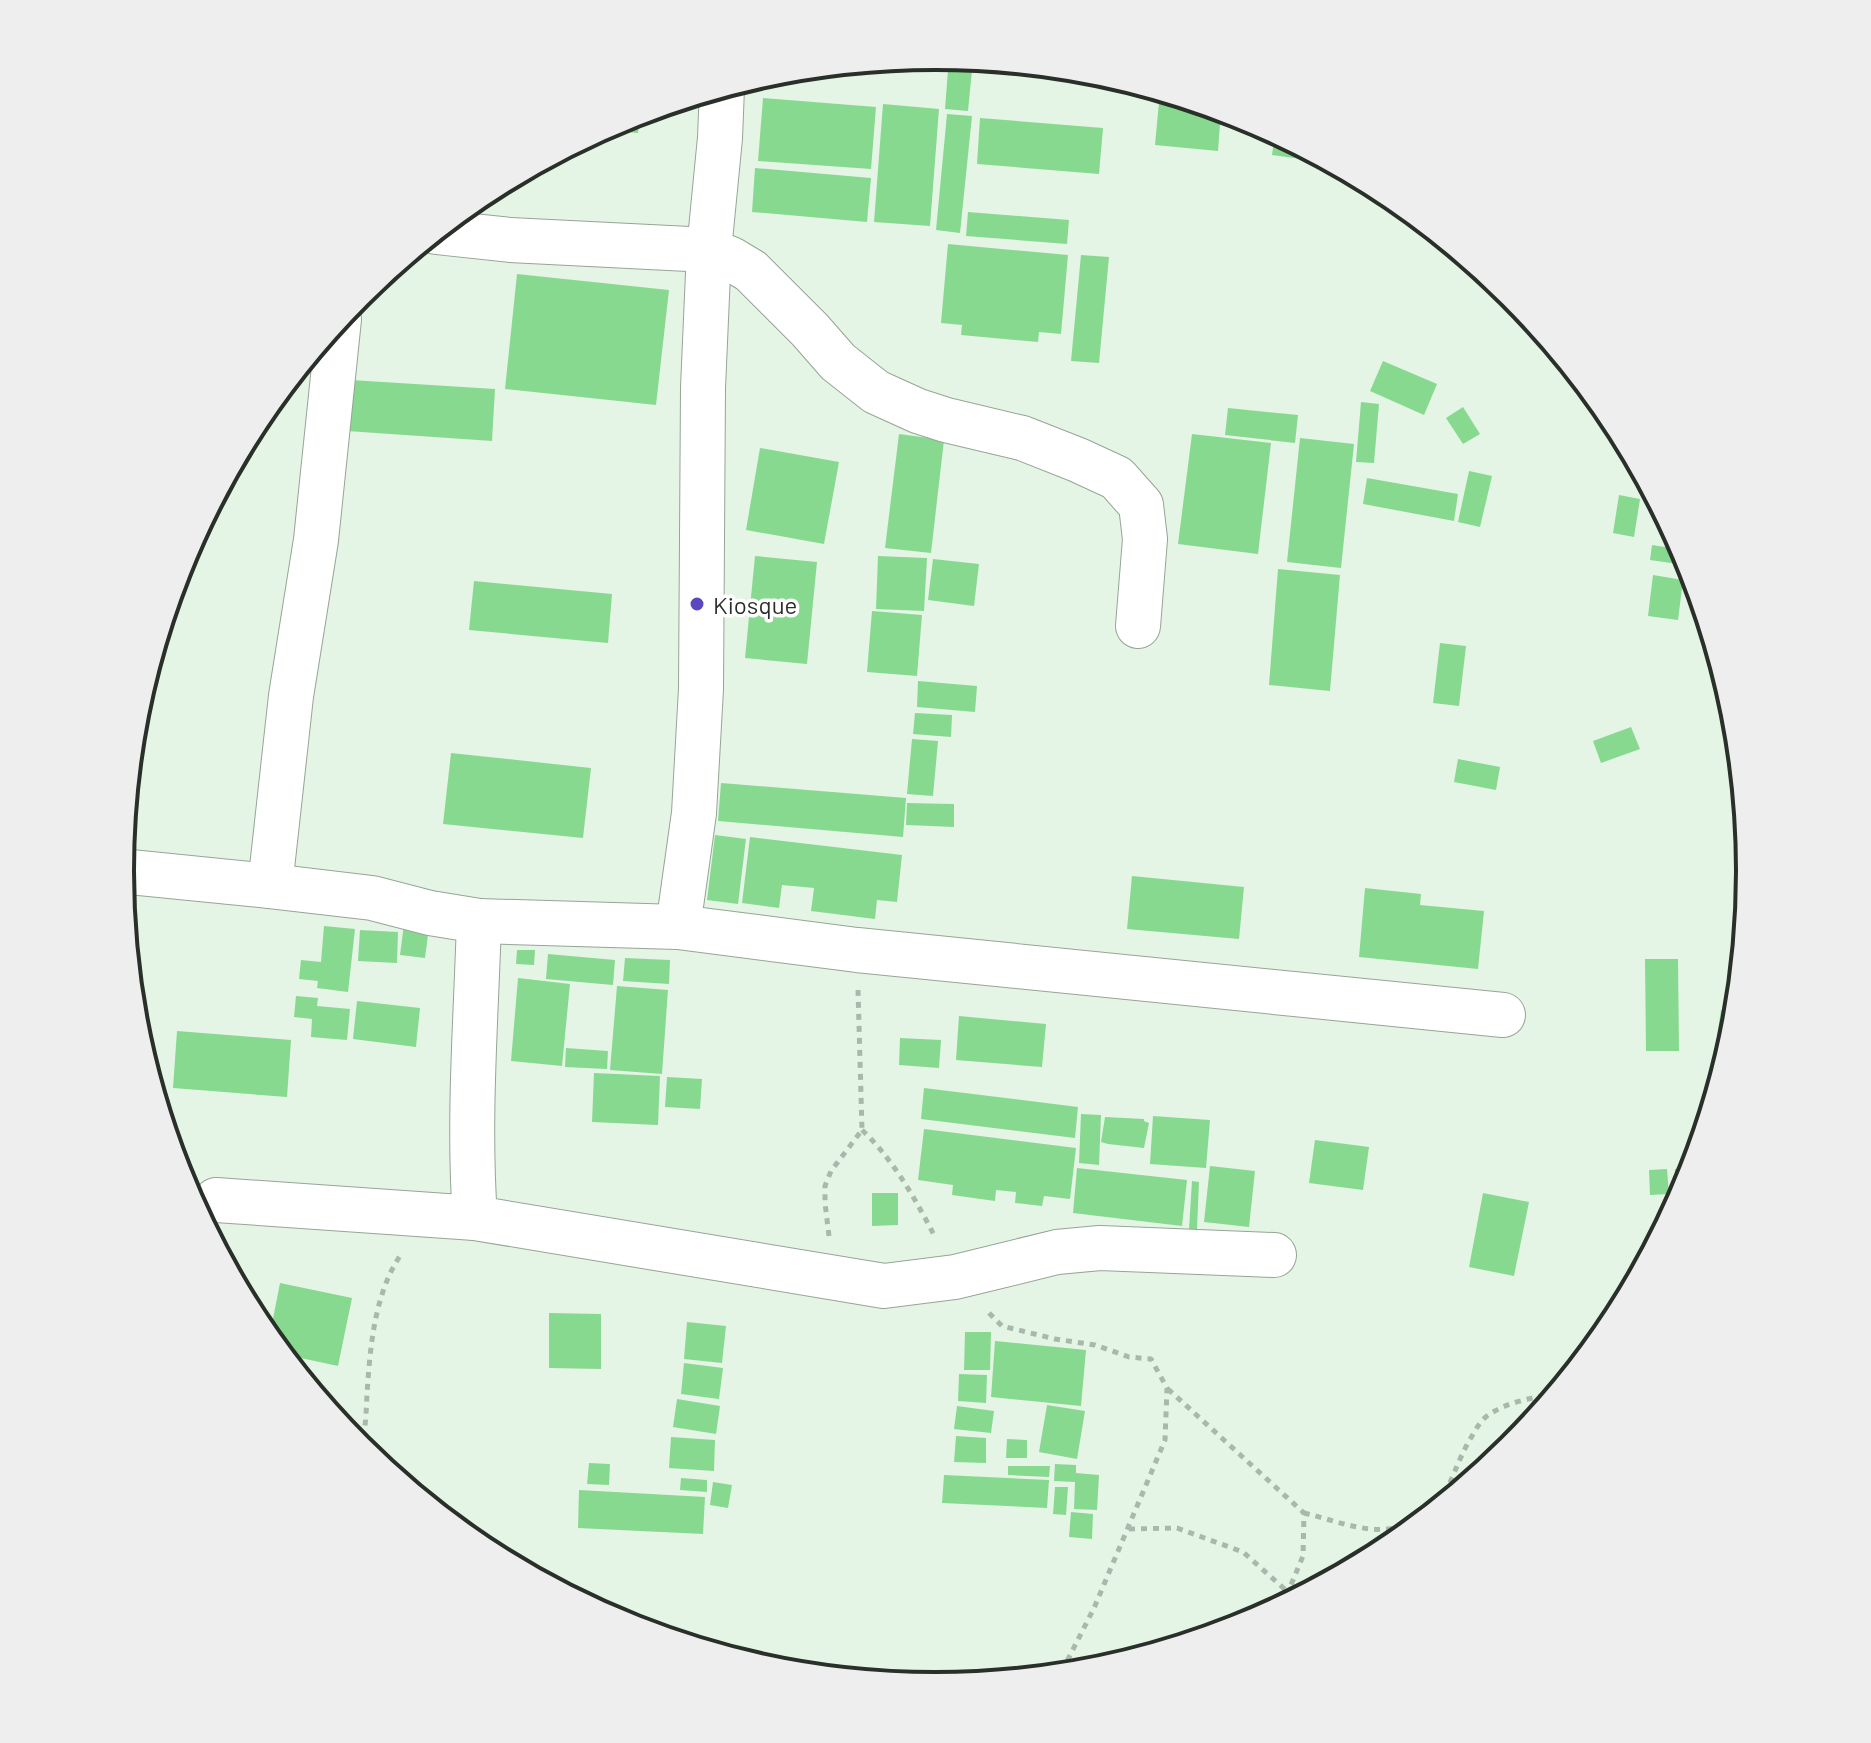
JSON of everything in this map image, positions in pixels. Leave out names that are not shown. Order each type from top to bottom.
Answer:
[{"type":"street","points":[[678,927],[694,813],[701,689],[703,388],[709,250],[722,99]]},
{"type":"street","points":[[451,234],[510,240],[709,250],[751,271],[838,362],[876,392],[946,420],[1022,438],[1117,478],[1141,505],[1145,539],[1138,626]]},
{"type":"street","points":[[270,886],[291,696],[316,540],[337,339]]},
{"type":"street","points":[[134,872],[372,898],[430,913],[479,921],[678,927],[857,950],[1503,1015]]},
{"type":"street","points":[[475,1218],[471,1171],[479,921]]},
{"type":"street","points":[[216,1200],[475,1218],[884,1286],[955,1277],[1057,1252],[1100,1248],[1274,1255]]},
{"type":"path","points":[[834,1276],[825,1186],[831,1171],[862,1130],[857,950]]},
{"type":"path","points":[[862,1130],[875,1142],[902,1182],[955,1277],[1002,1326],[1095,1345],[1129,1357],[1151,1359],[1167,1388],[1304,1513],[1360,1527],[1394,1528]]},
{"type":"path","points":[[364,1433],[370,1357],[379,1306],[393,1267],[401,1255]]},
{"type":"path","points":[[1067,1662],[1094,1608],[1165,1440],[1167,1388]]},
{"type":"path","points":[[1449,1486],[1458,1461],[1486,1417],[1541,1396]]},
{"type":"path","points":[[1289,1591],[1303,1556],[1304,1513]]},
{"type":"path","points":[[1129,1529],[1177,1528],[1243,1552],[1287,1591]]},
{"type":"building","points":[[948,70],[972,71],[968,111],[945,109]]},
{"type":"building","points":[[763,98],[876,107],[871,169],[758,161]]},
{"type":"building","points":[[1159,102],[1220,123],[1218,151],[1155,145]]},
{"type":"building","points":[[883,104],[939,109],[930,226],[874,222]]},
{"type":"building","points":[[947,114],[972,116],[960,233],[936,230]]},
{"type":"building","points":[[980,118],[1103,128],[1099,174],[977,164]]},
{"type":"building","points":[[1273,145],[1302,159],[1272,155]]},
{"type":"building","points":[[755,168],[871,178],[867,222],[752,212]]},
{"type":"building","points":[[968,212],[1069,220],[1067,244],[966,236]]},
{"type":"building","points":[[948,244],[1068,255],[1061,334],[1039,332],[1038,342],[961,335],[962,325],[941,323]]},
{"type":"building","points":[[1081,255],[1109,257],[1099,363],[1071,361]]},
{"type":"building","points":[[517,274],[669,290],[656,405],[505,389]]},
{"type":"building","points":[[1383,361],[1437,384],[1424,415],[1370,391]]},
{"type":"building","points":[[351,380],[495,389],[492,441],[347,431]]},
{"type":"building","points":[[1361,402],[1379,404],[1374,463],[1356,462]]},
{"type":"building","points":[[1463,407],[1480,434],[1463,444],[1446,418]]},
{"type":"building","points":[[1228,408],[1298,415],[1295,443],[1225,435]]},
{"type":"building","points":[[899,434],[944,440],[931,553],[885,548]]},
{"type":"building","points":[[1192,434],[1271,443],[1258,554],[1178,544]]},
{"type":"building","points":[[1300,438],[1354,444],[1341,568],[1287,562]]},
{"type":"building","points":[[760,448],[839,462],[824,544],[746,530]]},
{"type":"building","points":[[1469,471],[1492,476],[1480,527],[1458,522]]},
{"type":"building","points":[[1367,478],[1458,494],[1454,521],[1363,504]]},
{"type":"building","points":[[1619,495],[1640,499],[1634,537],[1613,533]]},
{"type":"building","points":[[1652,545],[1668,547],[1675,564],[1650,560]]},
{"type":"building","points":[[755,556],[817,562],[807,664],[745,658]]},
{"type":"building","points":[[878,556],[927,558],[924,611],[876,609]]},
{"type":"building","points":[[933,559],[979,564],[974,606],[928,600]]},
{"type":"building","points":[[1278,569],[1340,575],[1330,691],[1269,685]]},
{"type":"building","points":[[1653,575],[1681,580],[1678,620],[1648,616]]},
{"type":"building","points":[[474,581],[612,594],[608,643],[469,630]]},
{"type":"building","points":[[872,611],[922,615],[917,676],[867,672]]},
{"type":"building","points":[[1440,643],[1466,646],[1459,706],[1433,703]]},
{"type":"building","points":[[918,681],[977,686],[975,712],[917,707]]},
{"type":"building","points":[[915,713],[952,715],[951,737],[913,734]]},
{"type":"building","points":[[1631,727],[1640,749],[1601,763],[1593,741]]},
{"type":"building","points":[[912,739],[938,741],[933,796],[907,794]]},
{"type":"building","points":[[451,753],[591,768],[583,838],[443,824]]},
{"type":"building","points":[[1458,759],[1500,767],[1496,790],[1454,782]]},
{"type":"building","points":[[721,783],[906,798],[903,837],[718,821]]},
{"type":"building","points":[[907,803],[954,804],[954,827],[906,825]]},
{"type":"building","points":[[715,835],[746,839],[738,904],[707,900]]},
{"type":"building","points":[[750,837],[902,855],[897,902],[877,900],[875,919],[811,911],[814,888],[782,885],[779,908],[742,903]]},
{"type":"building","points":[[1132,876],[1244,887],[1239,939],[1127,929]]},
{"type":"building","points":[[1365,888],[1421,894],[1420,905],[1484,911],[1478,969],[1359,957]]},
{"type":"building","points":[[404,924],[429,927],[425,958],[400,955]]},
{"type":"building","points":[[324,926],[355,929],[348,992],[317,988],[318,981],[299,979],[301,960],[321,962]]},
{"type":"building","points":[[360,930],[398,932],[397,963],[358,961]]},
{"type":"building","points":[[517,950],[535,950],[534,965],[516,964]]},
{"type":"building","points":[[548,954],[615,960],[613,985],[546,979]]},
{"type":"building","points":[[625,958],[670,960],[669,984],[623,981]]},
{"type":"building","points":[[1645,959],[1678,959],[1679,1051],[1646,1051]]},
{"type":"building","points":[[518,978],[570,984],[562,1066],[511,1061]]},
{"type":"building","points":[[617,986],[668,990],[662,1074],[610,1070]]},
{"type":"building","points":[[296,996],[318,998],[317,1006],[350,1009],[347,1040],[311,1037],[312,1019],[294,1017]]},
{"type":"building","points":[[357,1001],[420,1008],[416,1047],[353,1039]]},
{"type":"building","points":[[1721,1010],[1725,1010],[1720,1036],[1717,1036]]},
{"type":"building","points":[[959,1016],[1046,1024],[1042,1067],[956,1060]]},
{"type":"building","points":[[177,1031],[291,1040],[287,1097],[173,1088]]},
{"type":"building","points":[[900,1038],[941,1040],[939,1068],[899,1065]]},
{"type":"building","points":[[566,1048],[608,1051],[607,1069],[565,1067]]},
{"type":"building","points":[[594,1073],[660,1076],[658,1125],[592,1122]]},
{"type":"building","points":[[667,1077],[702,1079],[700,1109],[665,1107]]},
{"type":"building","points":[[924,1088],[1078,1107],[1075,1138],[921,1119]]},
{"type":"building","points":[[1081,1114],[1101,1115],[1099,1165],[1079,1163]]},
{"type":"building","points":[[1153,1116],[1210,1120],[1206,1168],[1150,1164]]},
{"type":"building","points":[[1105,1117],[1144,1119],[1149,1123],[1144,1148],[1101,1142]]},
{"type":"building","points":[[924,1129],[1076,1148],[1070,1199],[1044,1196],[1042,1206],[1015,1203],[1016,1192],[996,1190],[995,1201],[952,1195],[953,1185],[918,1180]]},
{"type":"building","points":[[1315,1140],[1369,1147],[1363,1190],[1309,1183]]},
{"type":"building","points":[[1210,1166],[1255,1171],[1249,1227],[1204,1222]]},
{"type":"building","points":[[1077,1168],[1187,1180],[1182,1226],[1073,1213]]},
{"type":"building","points":[[1667,1169],[1669,1194],[1650,1195],[1649,1170]]},
{"type":"building","points":[[1192,1181],[1199,1182],[1197,1229],[1189,1229]]},
{"type":"building","points":[[872,1193],[898,1193],[898,1225],[872,1226]]},
{"type":"building","points":[[1483,1193],[1529,1202],[1514,1276],[1469,1267]]},
{"type":"building","points":[[280,1283],[352,1298],[338,1366],[299,1358],[272,1322]]},
{"type":"building","points":[[549,1313],[601,1314],[601,1369],[549,1368]]},
{"type":"building","points":[[687,1322],[726,1326],[722,1363],[684,1359]]},
{"type":"building","points":[[965,1332],[991,1332],[990,1370],[964,1370]]},
{"type":"building","points":[[995,1341],[1086,1350],[1081,1406],[991,1397]]},
{"type":"building","points":[[684,1363],[723,1368],[719,1399],[681,1394]]},
{"type":"building","points":[[959,1374],[987,1375],[986,1403],[958,1401]]},
{"type":"building","points":[[677,1399],[720,1406],[716,1434],[673,1427]]},
{"type":"building","points":[[1047,1405],[1085,1411],[1077,1459],[1039,1452]]},
{"type":"building","points":[[957,1406],[994,1411],[991,1433],[954,1429]]},
{"type":"building","points":[[956,1436],[986,1438],[986,1463],[954,1462]]},
{"type":"building","points":[[671,1437],[715,1440],[714,1471],[669,1468]]},
{"type":"building","points":[[1007,1439],[1027,1440],[1027,1458],[1006,1458]]},
{"type":"building","points":[[589,1463],[610,1464],[609,1485],[587,1484]]},
{"type":"building","points":[[1055,1464],[1076,1465],[1076,1473],[1099,1475],[1097,1510],[1074,1509],[1075,1482],[1054,1481]]},
{"type":"building","points":[[1008,1466],[1050,1466],[1049,1477],[1008,1475]]},
{"type":"building","points":[[944,1475],[1049,1480],[1047,1508],[942,1503]]},
{"type":"building","points":[[681,1478],[707,1480],[707,1492],[680,1490]]},
{"type":"building","points":[[713,1482],[732,1485],[728,1508],[710,1505]]},
{"type":"building","points":[[1055,1487],[1068,1487],[1066,1515],[1053,1514]]},
{"type":"building","points":[[579,1490],[705,1497],[703,1534],[578,1528]]},
{"type":"building","points":[[1071,1512],[1093,1514],[1092,1539],[1069,1537]]},
{"type":"place","name":"Kiosque","points":[[697,604]]}]
